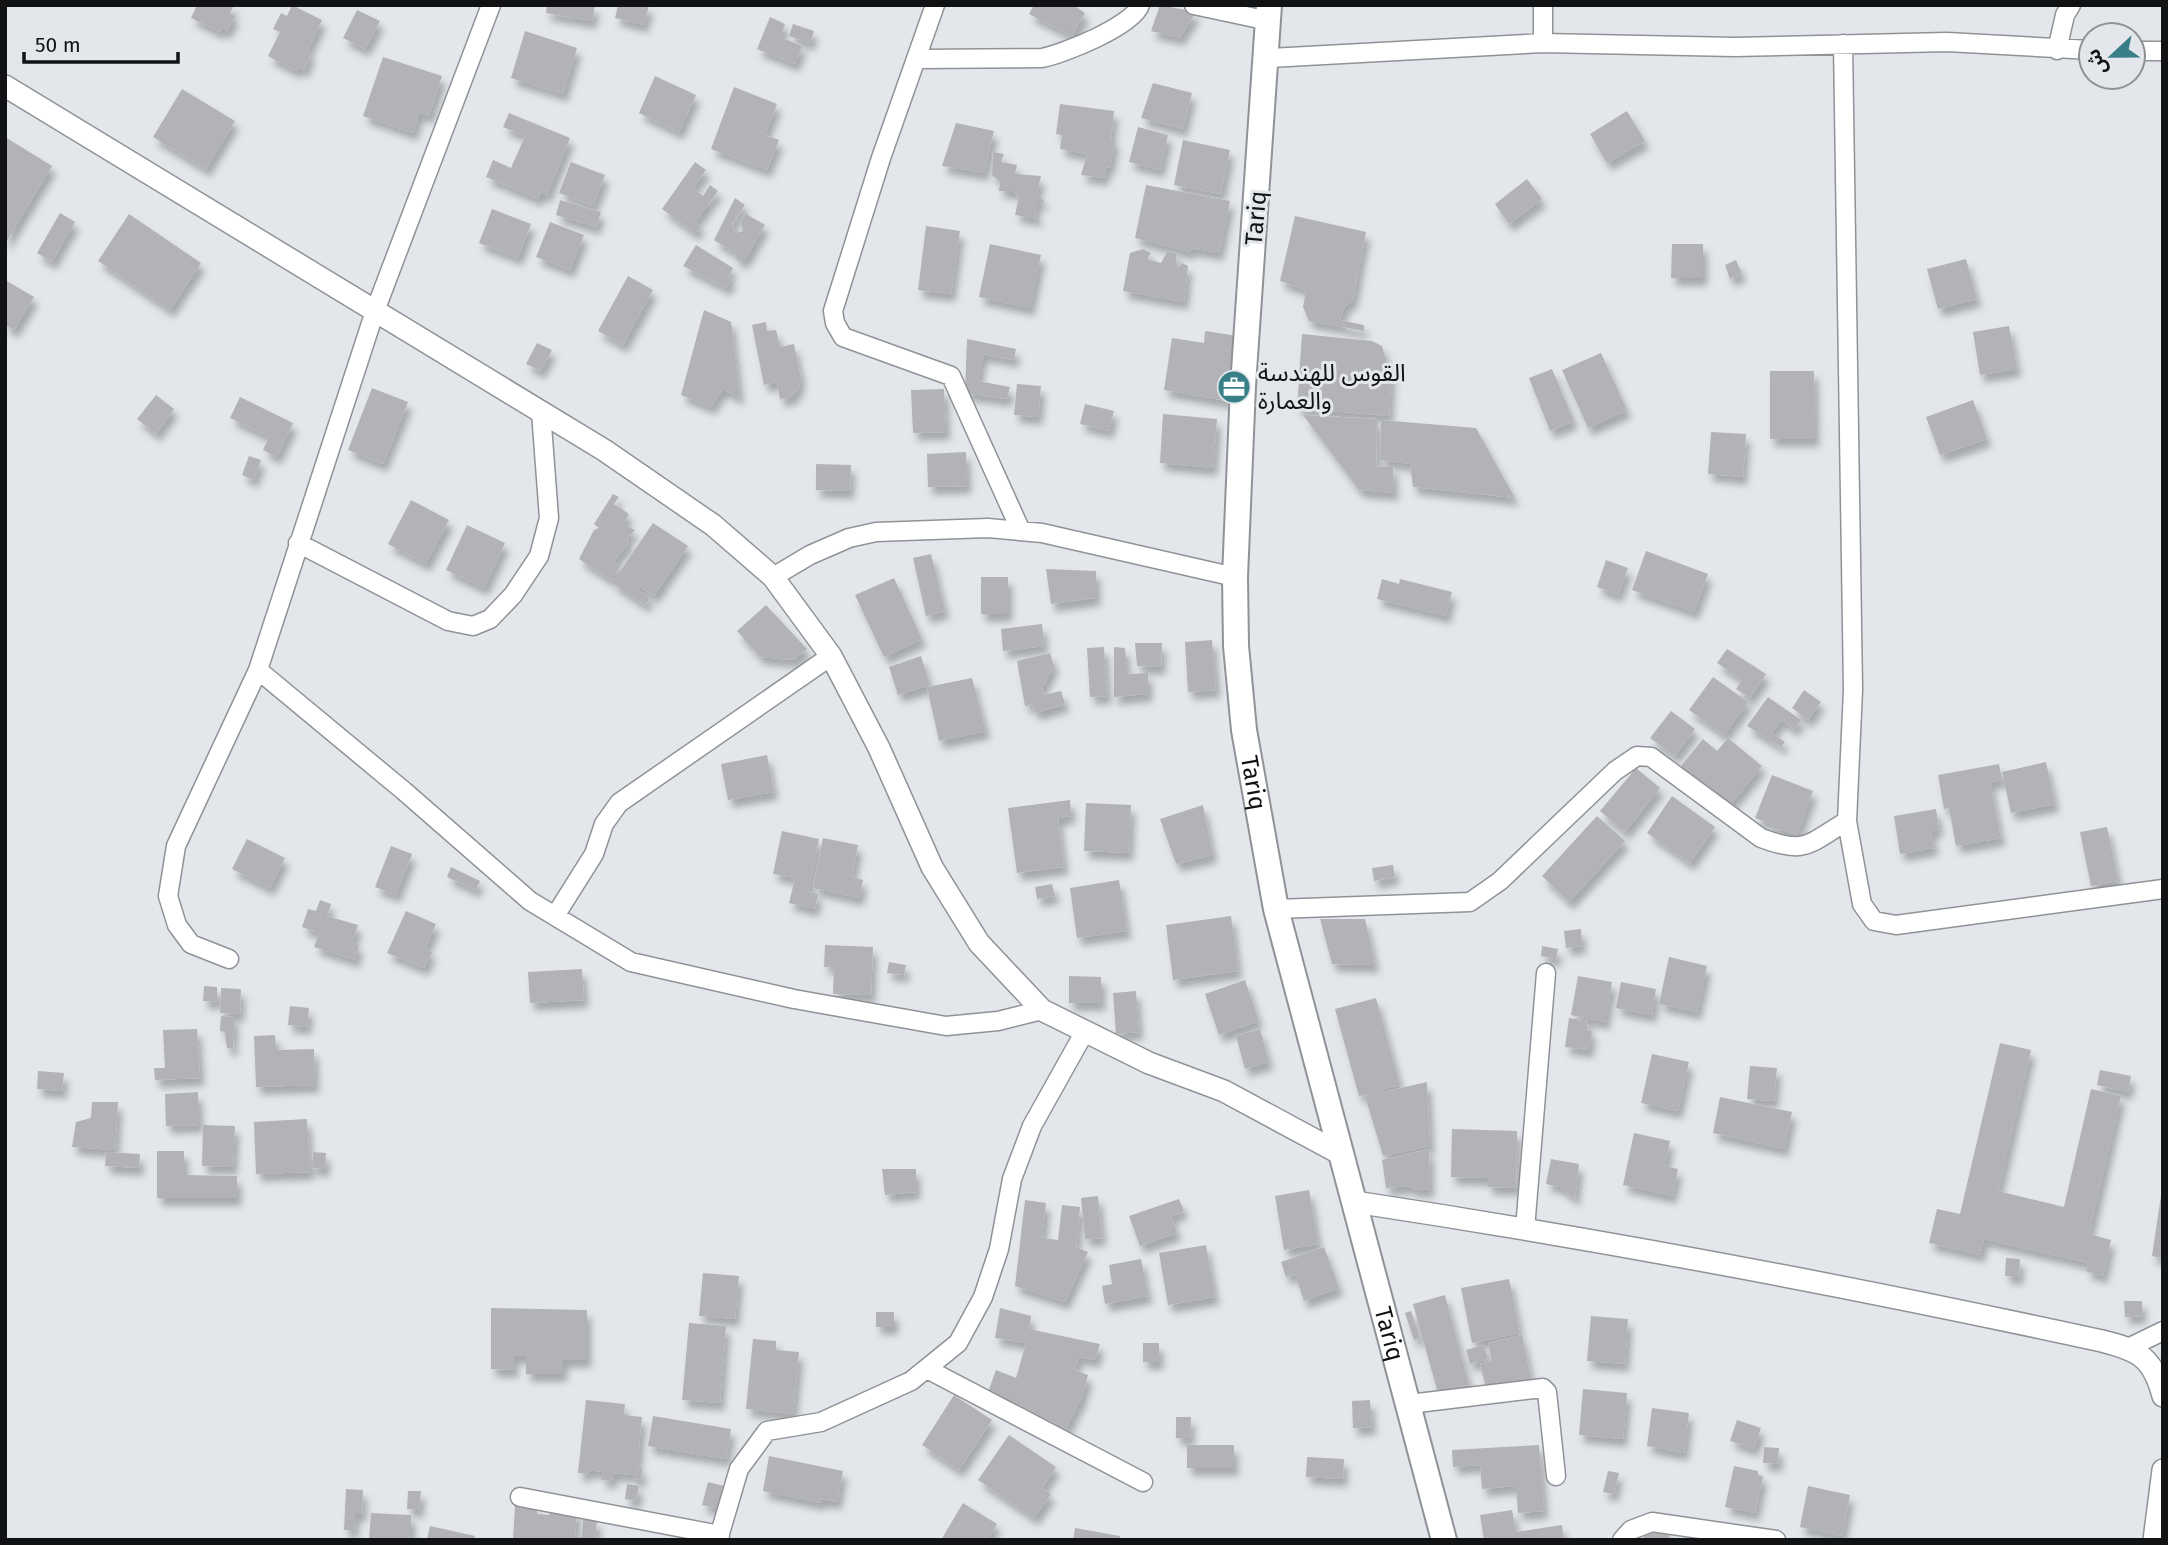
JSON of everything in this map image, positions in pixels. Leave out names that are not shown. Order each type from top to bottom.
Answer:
[{"type":"main road","name":"Tariq","points":[[1269,13],[1268,58],[1243,386],[1235,577],[1236,646],[1244,730],[1276,909],[1444,1540]]},
{"type":"street","points":[[229,959],[191,944],[177,925],[168,896],[176,846],[258,670],[375,311],[491,5]]},
{"type":"street","points":[[935,5],[833,311],[835,323],[843,337],[951,376],[1020,529]]},
{"type":"street","points":[[916,59],[1042,58],[1059,55],[1129,19],[1140,5]]},
{"type":"street","points":[[1195,5],[1269,13]]},
{"type":"street","points":[[1543,5],[1543,43]]},
{"type":"street","points":[[2057,50],[2065,15],[2071,5]]},
{"type":"street","points":[[1268,58],[1543,43],[1735,47],[1947,42],[2077,50]]},
{"type":"street","points":[[1843,44],[1853,690],[1847,821],[1861,904],[1874,921],[1896,925],[2163,889]]},
{"type":"street","points":[[5,86],[604,450],[713,525],[773,578],[831,656],[879,748],[932,867],[979,943],[1042,1010],[1149,1063],[1224,1091],[1339,1153]]},
{"type":"street","points":[[298,543],[448,621],[473,626],[491,619],[513,594],[539,556],[549,518],[541,411]]},
{"type":"street","points":[[773,578],[810,555],[849,538],[876,532],[1020,529],[1235,577]]},
{"type":"street","points":[[555,916],[594,854],[604,824],[619,803],[831,656]]},
{"type":"street","points":[[258,670],[404,790],[530,901],[632,962],[794,999],[946,1026],[998,1021],[1042,1010]]},
{"type":"street","points":[[1276,909],[1470,902],[1500,881],[1615,771],[1637,756],[1651,757],[1761,838],[1779,845],[1798,848],[1847,821]]},
{"type":"street","points":[[1525,1229],[1546,973]]},
{"type":"street","points":[[520,1497],[719,1537],[739,1469],[767,1431],[821,1422],[911,1381],[929,1370],[958,1343],[983,1297],[999,1249],[1012,1179],[1032,1126],[1084,1032]]},
{"type":"street","points":[[1355,1202],[1525,1229],[1849,1287],[2129,1348],[2146,1358],[2163,1396]]},
{"type":"street","points":[[2129,1348],[2163,1331]]},
{"type":"street","points":[[929,1370],[1143,1482]]},
{"type":"street","points":[[1409,1404],[1543,1388],[1547,1392],[1556,1476]]},
{"type":"street","points":[[2154,1540],[2163,1470]]},
{"type":"street","points":[[1622,1540],[1631,1530],[1652,1521],[1776,1540]]},
{"type":"building","points":[[197,5],[234,5],[230,13],[235,16],[227,31],[221,28],[220,32],[191,18]]},
{"type":"building","points":[[292,5],[322,20],[307,52],[311,54],[304,70],[298,67],[296,71],[268,56],[280,32],[273,29],[281,13],[287,16]]},
{"type":"building","points":[[547,5],[595,5],[592,21],[546,13]]},
{"type":"building","points":[[618,5],[649,5],[644,25],[615,18]]},
{"type":"building","points":[[1034,5],[1073,5],[1085,13],[1072,36],[1029,14]]},
{"type":"building","points":[[1160,5],[1196,12],[1180,38],[1151,31]]},
{"type":"building","points":[[357,10],[380,21],[365,49],[343,38]]},
{"type":"building","points":[[770,17],[785,24],[780,37],[802,46],[795,64],[757,49]]},
{"type":"building","points":[[793,24],[814,31],[810,43],[789,36]]},
{"type":"building","points":[[525,31],[577,48],[563,94],[511,78]]},
{"type":"building","points":[[383,57],[442,76],[429,116],[419,113],[413,133],[363,116]]},
{"type":"building","points":[[655,76],[696,95],[679,132],[639,113]]},
{"type":"building","points":[[1153,83],[1192,93],[1183,129],[1141,118]]},
{"type":"building","points":[[734,87],[777,104],[765,135],[779,140],[767,170],[711,149]]},
{"type":"building","points":[[182,89],[235,121],[206,169],[153,137]]},
{"type":"building","points":[[1060,104],[1114,111],[1111,139],[1115,140],[1110,168],[1106,167],[1104,178],[1081,175],[1087,154],[1060,149],[1062,135],[1056,134]]},
{"type":"building","points":[[1627,111],[1645,141],[1607,163],[1590,134]]},
{"type":"building","points":[[509,113],[570,138],[547,195],[541,192],[538,199],[486,177],[493,160],[511,168],[525,136],[503,127]]},
{"type":"building","points":[[956,123],[994,131],[984,173],[942,166]]},
{"type":"building","points":[[1138,127],[1168,135],[1160,170],[1129,162]]},
{"type":"building","points":[[5,137],[52,166],[5,244]]},
{"type":"building","points":[[1183,140],[1230,150],[1221,194],[1174,185]]},
{"type":"building","points":[[993,152],[1004,154],[1001,162],[1017,165],[1015,174],[1041,176],[1037,193],[1045,202],[1037,202],[1035,211],[1039,219],[1015,215],[1019,196],[1012,191],[999,191],[1000,182],[992,175]]},
{"type":"building","points":[[571,162],[605,175],[593,206],[559,193]]},
{"type":"building","points":[[695,162],[706,170],[693,188],[703,196],[710,185],[718,191],[695,222],[701,226],[695,233],[662,209]]},
{"type":"building","points":[[1527,179],[1542,199],[1509,224],[1495,204]]},
{"type":"building","points":[[1146,185],[1230,201],[1219,253],[1191,248],[1190,252],[1135,238]]},
{"type":"building","points":[[735,198],[745,205],[732,224],[735,233],[743,231],[740,221],[746,214],[765,225],[745,260],[737,260],[735,253],[714,240]]},
{"type":"building","points":[[560,200],[601,212],[596,227],[556,215]]},
{"type":"building","points":[[492,209],[531,224],[518,258],[479,243]]},
{"type":"building","points":[[60,213],[75,222],[52,262],[37,253]]},
{"type":"building","points":[[129,214],[201,263],[170,310],[98,261]]},
{"type":"building","points":[[1295,216],[1366,232],[1353,300],[1345,306],[1340,320],[1364,325],[1364,331],[1309,321],[1303,307],[1306,290],[1280,281]]},
{"type":"building","points":[[550,222],[584,235],[570,270],[536,257]]},
{"type":"building","points":[[926,226],[960,231],[951,294],[918,290]]},
{"type":"building","points":[[990,244],[1041,255],[1030,308],[979,297]]},
{"type":"building","points":[[1672,244],[1703,244],[1703,278],[1671,278]]},
{"type":"building","points":[[696,245],[733,268],[728,277],[732,279],[726,288],[683,266]]},
{"type":"building","points":[[1143,249],[1151,253],[1147,259],[1161,263],[1167,252],[1176,253],[1177,270],[1182,263],[1188,266],[1184,302],[1123,291],[1130,253]]},
{"type":"building","points":[[1966,259],[1977,299],[1938,309],[1927,269]]},
{"type":"building","points":[[1736,260],[1742,274],[1730,279],[1725,265]]},
{"type":"building","points":[[628,276],[653,290],[623,345],[598,331]]},
{"type":"building","points":[[5,280],[34,297],[14,330],[5,325]]},
{"type":"building","points":[[704,310],[731,322],[740,398],[723,389],[711,407],[681,395]]},
{"type":"building","points":[[766,322],[767,331],[776,330],[780,347],[794,344],[801,378],[798,389],[791,397],[780,399],[777,382],[764,385],[752,325]]},
{"type":"building","points":[[2009,326],[2017,369],[1980,375],[1973,332]]},
{"type":"building","points":[[1205,331],[1238,336],[1227,401],[1164,390],[1172,338],[1204,343]]},
{"type":"building","points":[[1302,334],[1372,341],[1382,346],[1391,378],[1389,416],[1297,408]]},
{"type":"building","points":[[967,339],[1016,349],[1014,360],[983,354],[978,381],[1010,387],[1007,399],[965,393]]},
{"type":"building","points":[[537,343],[552,350],[541,371],[526,364]]},
{"type":"building","points":[[1601,353],[1627,410],[1588,428],[1562,370]]},
{"type":"building","points":[[1552,369],[1574,421],[1550,431],[1529,378]]},
{"type":"building","points":[[1770,371],[1814,371],[1815,439],[1770,439]]},
{"type":"building","points":[[1017,384],[1041,386],[1038,417],[1014,415]]},
{"type":"building","points":[[372,388],[408,402],[383,464],[348,450]]},
{"type":"building","points":[[944,389],[946,432],[913,433],[911,390]]},
{"type":"building","points":[[156,395],[174,409],[156,434],[137,419]]},
{"type":"building","points":[[240,397],[293,423],[277,457],[263,450],[269,437],[230,418]]},
{"type":"building","points":[[1973,400],[1987,439],[1940,455],[1926,417]]},
{"type":"building","points":[[1085,404],[1114,411],[1109,431],[1080,424]]},
{"type":"building","points":[[1163,414],[1217,419],[1213,468],[1160,463]]},
{"type":"building","points":[[1303,415],[1377,419],[1376,467],[1393,466],[1394,493],[1359,490]]},
{"type":"building","points":[[1381,420],[1476,428],[1515,498],[1413,487],[1410,464],[1380,460]]},
{"type":"building","points":[[1711,432],[1746,434],[1743,477],[1708,474]]},
{"type":"building","points":[[966,452],[967,486],[928,487],[927,454]]},
{"type":"building","points":[[249,456],[261,460],[254,480],[242,475]]},
{"type":"building","points":[[816,464],[851,465],[850,491],[816,490]]},
{"type":"building","points":[[613,494],[619,497],[614,504],[629,514],[623,524],[635,530],[627,538],[629,543],[614,561],[620,567],[611,580],[579,559],[594,530],[599,528],[594,524]]},
{"type":"building","points":[[411,500],[449,520],[426,564],[388,544]]},
{"type":"building","points":[[653,523],[688,546],[654,596],[640,587],[638,590],[650,598],[645,605],[612,583]]},
{"type":"building","points":[[467,525],[505,543],[484,588],[446,570]]},
{"type":"building","points":[[1646,551],[1708,574],[1694,612],[1632,590]]},
{"type":"building","points":[[931,554],[945,611],[926,616],[913,558]]},
{"type":"building","points":[[1606,560],[1628,568],[1618,595],[1597,587]]},
{"type":"building","points":[[1046,569],[1096,571],[1096,598],[1051,604]]},
{"type":"building","points":[[981,577],[1008,577],[1008,614],[981,614]]},
{"type":"building","points":[[894,578],[922,639],[884,657],[855,595]]},
{"type":"building","points":[[1382,579],[1399,584],[1400,579],[1452,592],[1446,616],[1377,599]]},
{"type":"building","points":[[766,605],[807,649],[793,660],[760,657],[737,631]]},
{"type":"building","points":[[1042,624],[1044,646],[1003,651],[1001,629]]},
{"type":"building","points":[[1212,640],[1216,690],[1188,692],[1185,642]]},
{"type":"building","points":[[1135,643],[1162,643],[1161,667],[1137,666]]},
{"type":"building","points":[[1104,647],[1107,696],[1090,697],[1087,648]]},
{"type":"building","points":[[1114,647],[1125,648],[1127,674],[1148,673],[1148,694],[1114,697]]},
{"type":"building","points":[[1727,649],[1766,674],[1750,698],[1736,689],[1742,680],[1717,663]]},
{"type":"building","points":[[1050,653],[1054,666],[1042,688],[1044,695],[1061,691],[1065,704],[1035,713],[1032,704],[1025,706],[1017,661]]},
{"type":"building","points":[[921,656],[930,685],[898,695],[889,667]]},
{"type":"building","points":[[1713,677],[1748,702],[1724,735],[1689,710]]},
{"type":"building","points":[[972,678],[986,731],[939,741],[927,687]]},
{"type":"building","points":[[1804,690],[1821,702],[1808,720],[1792,708]]},
{"type":"building","points":[[1768,697],[1801,720],[1794,729],[1781,720],[1772,733],[1785,742],[1781,747],[1747,726]]},
{"type":"building","points":[[1671,711],[1695,729],[1675,756],[1650,738]]},
{"type":"building","points":[[1728,738],[1762,766],[1728,807],[1681,766],[1703,739],[1717,751]]},
{"type":"building","points":[[767,755],[774,792],[728,800],[721,764]]},
{"type":"building","points":[[2046,762],[2055,804],[2011,813],[2002,772]]},
{"type":"building","points":[[1999,764],[2002,780],[1990,782],[2001,838],[1956,846],[1949,808],[1944,809],[1938,775]]},
{"type":"building","points":[[1636,768],[1660,788],[1625,832],[1600,811]]},
{"type":"building","points":[[1772,775],[1813,791],[1797,834],[1771,828],[1773,825],[1755,818]]},
{"type":"building","points":[[1672,796],[1715,827],[1690,863],[1647,833]]},
{"type":"building","points":[[1070,800],[1071,816],[1058,818],[1064,867],[1017,873],[1008,808]]},
{"type":"building","points":[[1086,803],[1131,805],[1129,853],[1084,851]]},
{"type":"building","points":[[1203,805],[1213,855],[1176,864],[1160,819]]},
{"type":"building","points":[[1936,809],[1939,829],[1931,831],[1934,848],[1900,854],[1894,816]]},
{"type":"building","points":[[1597,816],[1625,841],[1569,902],[1542,876]]},
{"type":"building","points":[[2107,827],[2118,881],[2091,886],[2080,832]]},
{"type":"building","points":[[782,831],[819,839],[808,892],[818,894],[815,909],[789,903],[795,878],[773,874]]},
{"type":"building","points":[[823,838],[858,845],[852,877],[863,880],[859,898],[813,888]]},
{"type":"building","points":[[247,839],[285,858],[270,888],[232,869]]},
{"type":"building","points":[[391,846],[412,854],[396,895],[375,887]]},
{"type":"building","points":[[1393,865],[1395,877],[1374,881],[1372,868]]},
{"type":"building","points":[[451,867],[480,881],[476,890],[447,877]]},
{"type":"building","points":[[1119,880],[1127,931],[1077,938],[1070,888]]},
{"type":"building","points":[[1052,884],[1055,896],[1037,899],[1035,887]]},
{"type":"building","points":[[320,900],[331,904],[327,916],[358,925],[352,943],[359,945],[355,960],[314,947],[319,933],[302,927],[308,909],[316,911]]},
{"type":"building","points":[[406,911],[436,924],[425,949],[432,952],[424,968],[387,953]]},
{"type":"building","points":[[1231,916],[1238,971],[1173,980],[1166,925]]},
{"type":"building","points":[[1320,919],[1365,919],[1375,965],[1332,964]]},
{"type":"building","points":[[1581,929],[1582,946],[1566,948],[1564,931]]},
{"type":"building","points":[[825,945],[873,947],[871,995],[833,994],[834,967],[824,967]]},
{"type":"building","points":[[1542,946],[1558,949],[1556,959],[1541,956]]},
{"type":"building","points":[[1669,957],[1707,966],[1697,1012],[1659,1004]]},
{"type":"building","points":[[889,962],[906,965],[904,975],[887,973]]},
{"type":"building","points":[[582,969],[584,1000],[530,1003],[528,972]]},
{"type":"building","points":[[1069,976],[1101,977],[1101,1003],[1069,1003]]},
{"type":"building","points":[[1578,976],[1612,982],[1605,1022],[1571,1015]]},
{"type":"building","points":[[1245,980],[1259,1021],[1219,1035],[1205,994]]},
{"type":"building","points":[[1621,982],[1656,989],[1652,1015],[1616,1008]]},
{"type":"building","points":[[204,986],[217,987],[217,1002],[203,1001]]},
{"type":"building","points":[[221,988],[241,989],[240,1014],[220,1013]]},
{"type":"building","points":[[1136,991],[1139,1032],[1116,1034],[1113,993]]},
{"type":"building","points":[[1376,998],[1400,1085],[1359,1096],[1335,1009]]},
{"type":"building","points":[[290,1006],[309,1008],[307,1027],[288,1025]]},
{"type":"building","points":[[221,1016],[234,1017],[233,1049],[227,1048],[225,1032],[220,1031]]},
{"type":"building","points":[[1569,1018],[1588,1021],[1587,1030],[1592,1031],[1589,1050],[1565,1047]]},
{"type":"building","points":[[197,1029],[200,1078],[155,1080],[154,1068],[165,1068],[163,1030]]},
{"type":"building","points":[[1260,1029],[1269,1062],[1245,1069],[1236,1036]]},
{"type":"building","points":[[275,1035],[276,1050],[314,1049],[315,1085],[256,1087],[254,1036]]},
{"type":"building","points":[[2000,1043],[2031,1050],[1998,1191],[2064,1207],[2091,1089],[2121,1096],[2089,1234],[2111,1240],[2103,1276],[2086,1271],[2088,1263],[1984,1239],[1980,1255],[1929,1243],[1937,1209],[1960,1214]]},
{"type":"building","points":[[1652,1054],[1689,1062],[1678,1111],[1641,1103]]},
{"type":"building","points":[[1750,1066],[1777,1068],[1774,1101],[1747,1099]]},
{"type":"building","points":[[2100,1070],[2131,1076],[2128,1092],[2097,1085]]},
{"type":"building","points":[[38,1071],[64,1073],[62,1091],[37,1089]]},
{"type":"building","points":[[1427,1082],[1430,1146],[1383,1156],[1365,1096]]},
{"type":"building","points":[[198,1092],[199,1125],[166,1126],[165,1094]]},
{"type":"building","points":[[1720,1097],[1792,1112],[1784,1149],[1713,1133]]},
{"type":"building","points":[[92,1102],[118,1102],[115,1150],[72,1147],[76,1122],[91,1118]]},
{"type":"building","points":[[307,1119],[310,1172],[256,1174],[254,1122]]},
{"type":"building","points":[[203,1125],[235,1126],[233,1167],[202,1166]]},
{"type":"building","points":[[1452,1129],[1517,1131],[1516,1188],[1488,1187],[1488,1178],[1451,1177]]},
{"type":"building","points":[[1634,1133],[1670,1141],[1665,1166],[1678,1169],[1672,1196],[1623,1185]]},
{"type":"building","points":[[1429,1149],[1430,1189],[1417,1190],[1408,1186],[1386,1188],[1382,1160]]},
{"type":"building","points":[[157,1151],[184,1151],[184,1175],[237,1176],[237,1198],[157,1198]]},
{"type":"building","points":[[106,1152],[140,1154],[139,1168],[105,1166]]},
{"type":"building","points":[[313,1152],[326,1153],[325,1169],[312,1168]]},
{"type":"building","points":[[1551,1159],[1579,1164],[1575,1199],[1560,1187],[1546,1184]]},
{"type":"building","points":[[882,1169],[916,1169],[916,1192],[885,1195]]},
{"type":"building","points":[[1309,1190],[1318,1244],[1284,1250],[1275,1196]]},
{"type":"building","points":[[1098,1196],[1102,1238],[1085,1239],[1081,1198]]},
{"type":"building","points":[[2161,1196],[2163,1197],[2163,1258],[2152,1256]]},
{"type":"building","points":[[1179,1199],[1184,1211],[1171,1216],[1177,1233],[1140,1246],[1129,1216]]},
{"type":"building","points":[[1025,1200],[1046,1203],[1042,1238],[1058,1240],[1062,1205],[1080,1207],[1076,1247],[1088,1252],[1065,1302],[1015,1286]]},
{"type":"building","points":[[1206,1245],[1215,1297],[1168,1305],[1159,1253]]},
{"type":"building","points":[[1324,1247],[1339,1288],[1304,1301],[1295,1274],[1286,1277],[1281,1262]]},
{"type":"building","points":[[2006,1258],[2020,1259],[2019,1277],[2005,1276]]},
{"type":"building","points":[[1141,1259],[1148,1296],[1105,1304],[1102,1286],[1112,1284],[1109,1265]]},
{"type":"building","points":[[703,1273],[739,1276],[735,1319],[699,1316]]},
{"type":"building","points":[[1509,1279],[1520,1333],[1472,1343],[1461,1288]]},
{"type":"building","points":[[1445,1295],[1469,1385],[1438,1393],[1413,1304]]},
{"type":"building","points":[[2124,1301],[2142,1301],[2142,1316],[2125,1317]]},
{"type":"building","points":[[491,1308],[587,1310],[587,1360],[563,1360],[563,1374],[526,1374],[526,1356],[514,1356],[514,1370],[491,1369]]},
{"type":"building","points":[[1000,1308],[1031,1316],[1029,1329],[1100,1344],[1095,1360],[1078,1357],[1075,1370],[1088,1375],[1082,1397],[1065,1431],[1050,1420],[1046,1425],[1002,1402],[1005,1398],[1000,1395],[998,1398],[988,1392],[996,1370],[1016,1378],[1026,1343],[995,1338]]},
{"type":"building","points":[[1411,1311],[1420,1338],[1414,1340],[1405,1313]]},
{"type":"building","points":[[876,1312],[894,1312],[894,1327],[876,1327]]},
{"type":"building","points":[[1591,1316],[1628,1319],[1625,1364],[1587,1361]]},
{"type":"building","points":[[689,1323],[726,1326],[720,1403],[682,1400]]},
{"type":"building","points":[[1522,1335],[1531,1379],[1486,1388],[1480,1364],[1492,1361],[1488,1343]]},
{"type":"building","points":[[753,1339],[776,1341],[776,1350],[799,1352],[793,1414],[746,1409]]},
{"type":"building","points":[[1143,1343],[1159,1343],[1159,1362],[1143,1362]]},
{"type":"building","points":[[1484,1345],[1488,1359],[1470,1364],[1466,1350]]},
{"type":"building","points":[[1583,1389],[1627,1393],[1623,1439],[1579,1435]]},
{"type":"building","points":[[954,1395],[992,1420],[959,1470],[922,1445]]},
{"type":"building","points":[[586,1400],[625,1404],[624,1415],[642,1417],[637,1467],[642,1468],[641,1480],[633,1479],[633,1475],[613,1473],[612,1481],[602,1480],[603,1472],[588,1470],[587,1474],[578,1473]]},
{"type":"building","points":[[1370,1400],[1372,1427],[1353,1428],[1352,1401]]},
{"type":"building","points":[[1652,1408],[1689,1413],[1684,1453],[1647,1446]]},
{"type":"building","points":[[653,1416],[731,1429],[726,1459],[648,1446]]},
{"type":"building","points":[[1176,1417],[1191,1417],[1190,1438],[1176,1438]]},
{"type":"building","points":[[1737,1420],[1761,1428],[1754,1449],[1730,1441]]},
{"type":"building","points":[[1009,1435],[1056,1467],[1042,1488],[1051,1494],[1034,1518],[978,1480]]},
{"type":"building","points":[[1187,1445],[1234,1445],[1234,1468],[1187,1468]]},
{"type":"building","points":[[1539,1445],[1544,1511],[1518,1513],[1516,1486],[1482,1489],[1480,1465],[1453,1467],[1452,1450]]},
{"type":"building","points":[[1764,1447],[1779,1448],[1778,1464],[1763,1463]]},
{"type":"building","points":[[769,1456],[843,1471],[837,1502],[822,1499],[821,1503],[763,1491]]},
{"type":"building","points":[[1307,1457],[1344,1459],[1343,1479],[1306,1477]]},
{"type":"building","points":[[1734,1466],[1758,1471],[1758,1475],[1763,1476],[1755,1513],[1725,1507]]},
{"type":"building","points":[[1608,1471],[1619,1473],[1614,1494],[1603,1492]]},
{"type":"building","points":[[708,1482],[728,1487],[723,1510],[702,1505]]},
{"type":"building","points":[[627,1484],[639,1486],[636,1501],[625,1499]]},
{"type":"building","points":[[1808,1486],[1850,1495],[1842,1536],[1800,1527]]},
{"type":"building","points":[[346,1489],[363,1490],[362,1514],[355,1514],[354,1531],[344,1530]]},
{"type":"building","points":[[408,1491],[421,1491],[419,1510],[407,1509]]},
{"type":"building","points":[[963,1503],[997,1524],[987,1540],[941,1540]]},
{"type":"building","points":[[515,1505],[537,1507],[537,1514],[549,1515],[550,1508],[577,1510],[575,1536],[582,1537],[583,1519],[597,1520],[595,1540],[513,1540]]},
{"type":"building","points":[[1512,1510],[1516,1532],[1562,1525],[1564,1540],[1484,1540],[1480,1515]]},
{"type":"building","points":[[371,1513],[411,1515],[411,1539],[369,1540]]},
{"type":"building","points":[[430,1526],[475,1536],[474,1540],[427,1540]]},
{"type":"building","points":[[1075,1528],[1120,1536],[1119,1540],[1073,1540]]},
{"type":"building","points":[[1645,1528],[1670,1532],[1669,1540],[1643,1540]]},
{"type":"place","name":"القوس للهندسة والعمارة","points":[[1234,387]]}]
